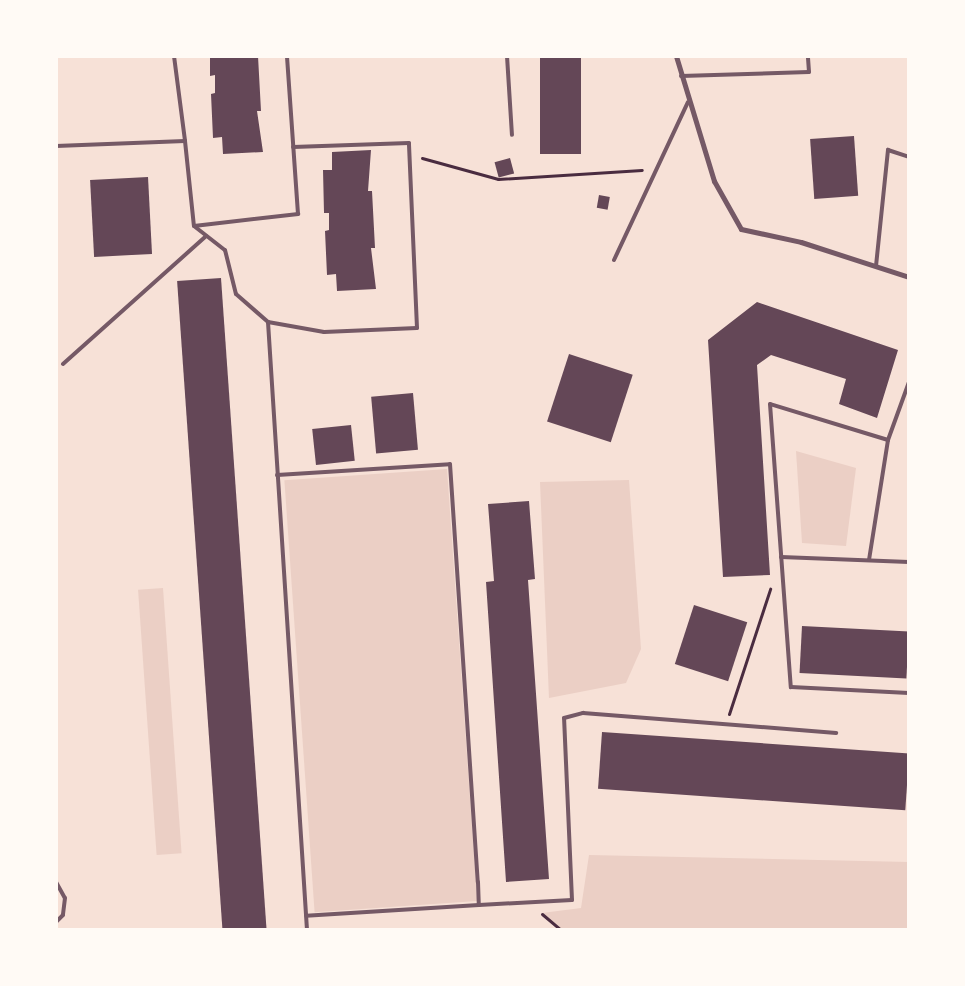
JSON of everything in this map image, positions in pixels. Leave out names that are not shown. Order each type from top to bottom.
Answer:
[{"type":"street","points":[[676,56],[688,102],[714,181],[741,228],[802,242],[909,277]]},
{"type":"lane","points":[[174,56],[194,226],[224,250],[236,294],[268,322],[324,332],[417,328],[409,143],[293,147]]},
{"type":"lane","points":[[194,226],[298,214],[287,56]]},
{"type":"lane","points":[[507,56],[512,135]]},
{"type":"lane","points":[[681,76],[809,72],[808,56]]},
{"type":"lane","points":[[614,260],[688,102]]},
{"type":"lane","points":[[56,146],[185,141]]},
{"type":"lane","points":[[876,266],[888,150],[909,157]]},
{"type":"lane","points":[[63,364],[206,236]]},
{"type":"lane","points":[[268,322],[307,930]]},
{"type":"lane","points":[[869,560],[888,440],[909,382]]},
{"type":"lane","points":[[888,440],[770,404],[791,687],[909,693]]},
{"type":"lane","points":[[278,475],[450,464],[479,905]]},
{"type":"lane","points":[[781,557],[909,562]]},
{"type":"lane","points":[[306,916],[572,900],[564,718],[583,713],[836,733]]},
{"type":"lane","points":[[56,882],[65,898],[62,915],[56,922]]},
{"type":"path","points":[[409,155],[498,180],[657,168]]},
{"type":"path","points":[[725,724],[772,585]]},
{"type":"path","points":[[530,904],[561,930]]},
{"type":"shaded area","points":[[796,451],[856,468],[846,546],[802,543]]},
{"type":"shaded area","points":[[447,469],[477,901],[315,912],[284,480]]},
{"type":"shaded area","points":[[629,480],[641,649],[626,683],[549,698],[540,482]]},
{"type":"shaded area","points":[[163,588],[182,853],[157,855],[138,590]]},
{"type":"shaded area","points":[[589,855],[909,862],[909,930],[561,930],[542,913],[581,908]]},
{"type":"building","points":[[210,56],[258,56],[261,111],[257,111],[263,152],[223,154],[222,137],[213,138],[211,94],[215,93],[215,75],[210,76]]},
{"type":"building","points":[[540,56],[581,56],[581,154],[540,154]]},
{"type":"building","points":[[854,136],[858,196],[814,199],[810,139]]},
{"type":"building","points":[[371,150],[368,191],[372,191],[375,248],[371,248],[376,289],[337,291],[336,274],[327,275],[325,231],[329,230],[329,213],[324,213],[323,170],[332,170],[332,152]]},
{"type":"building","points":[[510,158],[514,173],[499,178],[495,162]]},
{"type":"building","points":[[148,177],[152,254],[94,257],[90,180]]},
{"type":"building","points":[[599,195],[610,197],[608,210],[597,208]]},
{"type":"building","points":[[221,278],[267,930],[222,930],[177,281]]},
{"type":"building","points":[[757,302],[898,350],[877,418],[839,404],[846,379],[771,355],[757,365],[770,575],[723,577],[708,340]]},
{"type":"building","points":[[569,354],[633,375],[611,442],[547,422]]},
{"type":"building","points":[[413,393],[418,450],[376,453],[371,397]]},
{"type":"building","points":[[351,425],[355,461],[316,465],[312,429]]},
{"type":"building","points":[[529,501],[535,579],[528,580],[549,879],[506,882],[486,582],[494,581],[488,504]]},
{"type":"building","points":[[694,605],[747,622],[728,681],[675,664]]},
{"type":"building","points":[[802,626],[909,632],[906,679],[800,673]]},
{"type":"building","points":[[602,732],[909,753],[905,810],[598,789]]}]
